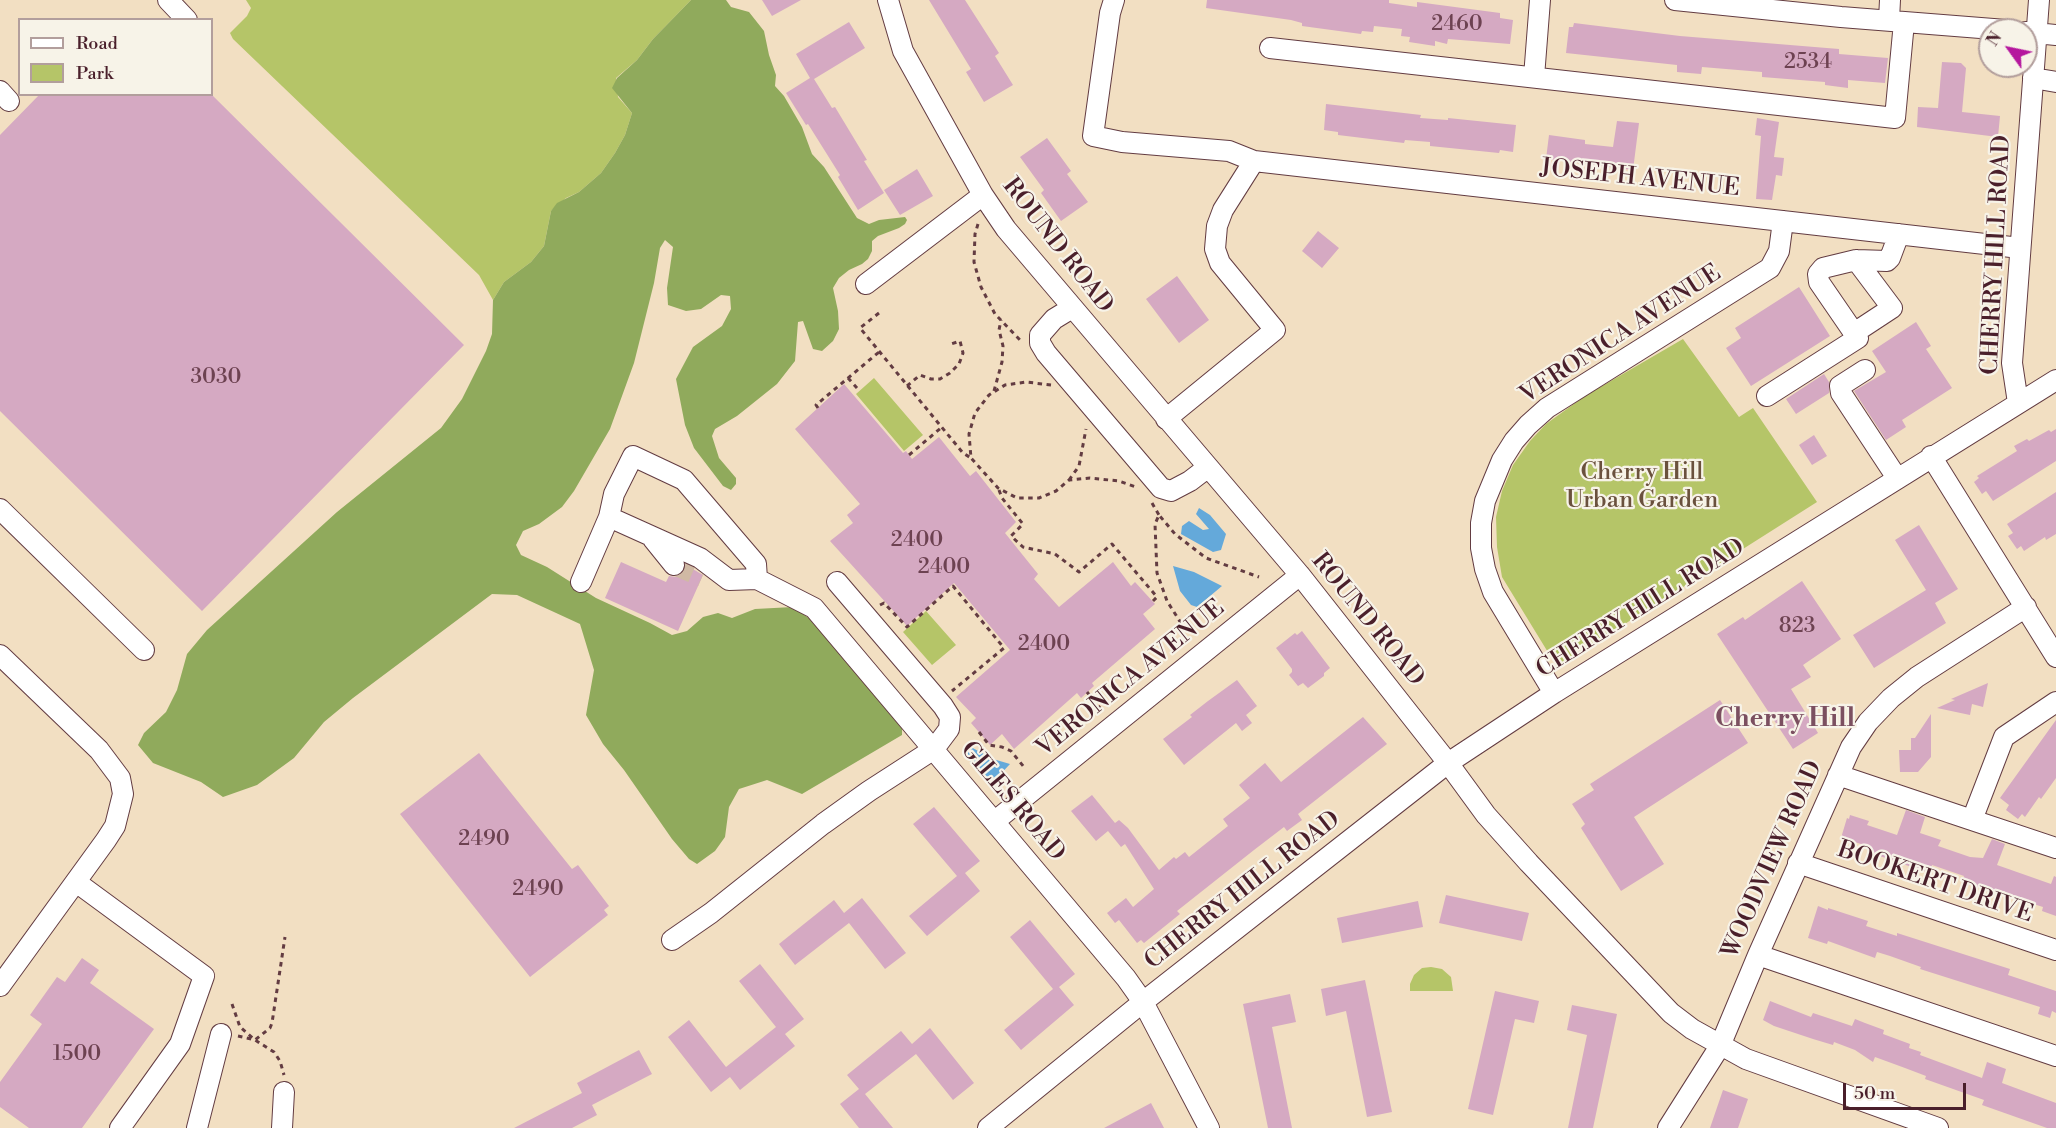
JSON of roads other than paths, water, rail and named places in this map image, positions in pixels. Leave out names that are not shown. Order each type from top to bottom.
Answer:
[{"type":"street","points":[[168,0],[186,18]]},
{"type":"street","name":"ROUND ROAD","points":[[888,0],[903,51],[983,195],[1006,229],[1300,575],[1448,763],[1486,815],[1514,847],[1649,991],[1671,1013],[1692,1029],[1720,1047],[1746,1059],[1938,1128]]},
{"type":"street","name":"JOSEPH AVENUE","points":[[1114,0],[1110,13],[1093,136],[1122,142],[1229,151],[1254,161],[2020,248]]},
{"type":"street","points":[[1534,77],[1540,0]]},
{"type":"street","points":[[1676,0],[1842,8],[1896,21],[1978,28]]},
{"type":"street","points":[[1270,48],[1895,118],[1896,21],[1890,0]]},
{"type":"street","name":"CHERRY HILL ROAD","points":[[2037,18],[2044,2]]},
{"type":"street","points":[[2038,33],[2056,34]]},
{"type":"street","points":[[2033,78],[2056,82]]},
{"type":"street","name":"CHERRY HILL ROAD","points":[[988,1128],[1143,1002],[1448,763],[1554,693],[2018,403],[2012,363],[2033,78]]},
{"type":"street","points":[[1166,419],[1275,330],[1220,263],[1215,249],[1217,226],[1223,210],[1254,161]]},
{"type":"street","points":[[866,284],[983,195]]},
{"type":"street","name":"VERONICA AVENUE","points":[[1554,693],[1493,592],[1485,569],[1481,548],[1481,522],[1485,501],[1502,460],[1514,441],[1547,408],[1770,268],[1779,251],[1783,221]]},
{"type":"street","points":[[1767,396],[1858,338],[1819,282],[1818,274],[1823,268],[1856,260],[1887,261],[1899,234]]},
{"type":"street","points":[[1854,333],[1892,308],[1856,260]]},
{"type":"street","points":[[1072,308],[1054,319],[1040,335],[1040,343],[1046,353],[1161,488],[1171,491],[1190,481],[1207,468]]},
{"type":"street","points":[[1866,370],[1840,386],[1841,393],[1897,478]]},
{"type":"street","points":[[2018,403],[2056,380]]},
{"type":"street","points":[[581,582],[609,517],[614,494],[633,456],[684,480],[756,564],[757,579]]},
{"type":"street","points":[[1931,456],[2056,657]]},
{"type":"street","points":[[0,509],[144,650]]},
{"type":"street","points":[[609,517],[700,558],[708,573],[729,580],[757,579],[814,608],[934,749],[949,729],[950,717],[837,582]]},
{"type":"street","points":[[651,536],[674,565]]},
{"type":"street","name":"VERONICA AVENUE","points":[[995,821],[1300,575]]},
{"type":"street","name":"WOODVIEW ROAD","points":[[1668,1128],[1720,1047],[1838,775],[1851,747],[1868,722],[1917,677],[2026,607]]},
{"type":"street","points":[[0,654],[99,750],[120,778],[123,794],[115,826],[0,986]]},
{"type":"street","points":[[1972,820],[2004,736],[2056,702]]},
{"type":"street","name":"GILES ROAD","points":[[672,940],[711,913],[869,790],[934,749],[1126,978],[1143,1002],[1209,1128]]},
{"type":"street","points":[[1838,775],[2056,848]]},
{"type":"street","name":"BOOKERT DRIVE","points":[[1798,863],[2056,950]]},
{"type":"street","points":[[76,882],[204,976],[180,1044],[120,1128]]},
{"type":"street","points":[[1758,955],[2056,1056]]},
{"type":"street","points":[[197,1128],[220,1034]]},
{"type":"street","points":[[282,1128],[284,1092]]},
{"type":"water","points":[[1199,508],[1210,515],[1226,534],[1221,550],[1213,552],[1181,534],[1182,526],[1189,521],[1203,530],[1209,529],[1196,514]]},
{"type":"water","points":[[1173,566],[1194,572],[1222,586],[1197,607],[1191,605],[1180,591]]},
{"type":"water","points":[[969,746],[993,759],[1010,764],[996,779],[984,780],[971,763],[966,750]]},
{"type":"tunnel","points":[[674,565],[702,577]]},
{"type":"district","name":"Cherry Hill","points":[[1785,720]]},
{"type":"park label","name":"Cherry Hill Urban Garden","points":[[1642,487]]}]
